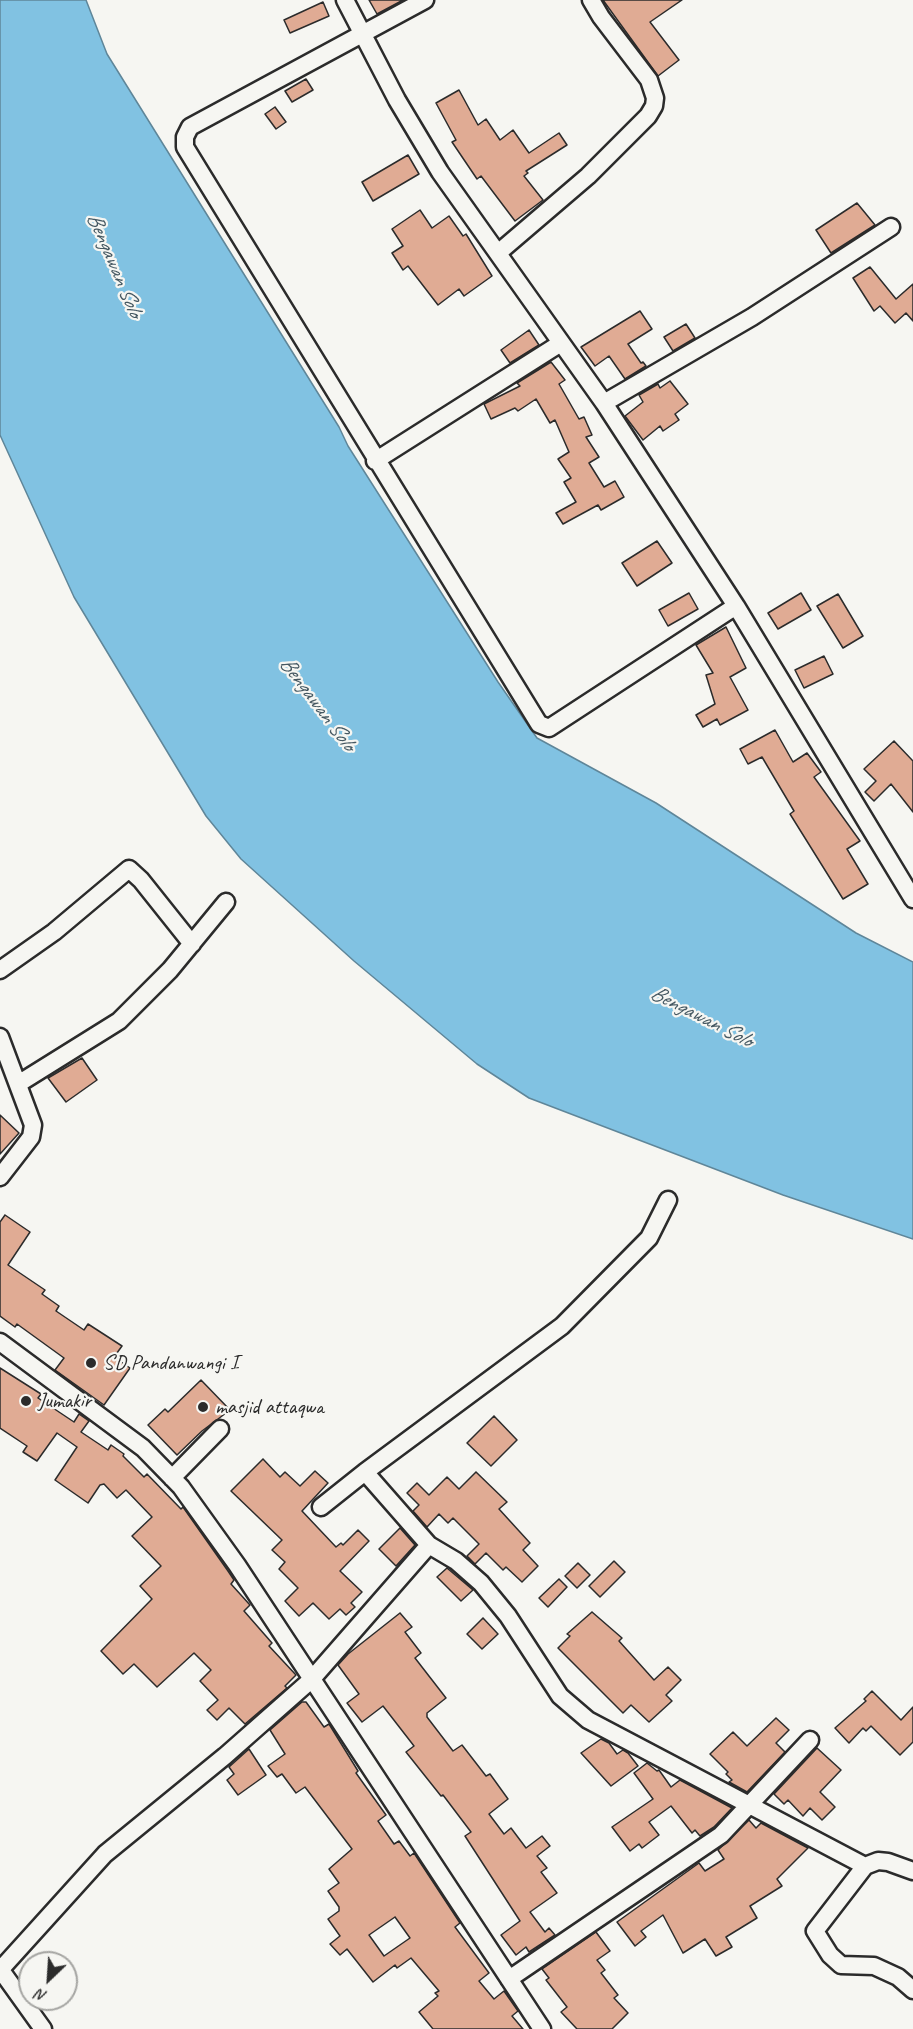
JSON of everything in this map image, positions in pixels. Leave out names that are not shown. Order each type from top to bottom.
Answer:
[{"type":"street","points":[[345,0],[361,34],[440,172],[604,403],[736,606],[913,899]]},
{"type":"street","points":[[425,0],[190,127],[185,136],[185,147],[375,461],[539,724],[544,728],[553,726],[736,606]]},
{"type":"street","points":[[498,253],[588,176],[648,116],[654,106],[656,98],[649,80],[601,17],[591,0]]},
{"type":"street","points":[[604,403],[752,317],[891,227]]},
{"type":"street","points":[[375,461],[561,343]]},
{"type":"street","points":[[0,970],[54,932],[129,870],[141,880],[192,944]]},
{"type":"street","points":[[18,1084],[119,1021],[143,999],[226,902]]},
{"type":"street","points":[[0,1037],[33,1125],[32,1137],[0,1177]]},
{"type":"street","points":[[321,1507],[562,1326],[650,1238],[668,1200]]},
{"type":"street","points":[[0,1342],[143,1448],[172,1478],[237,1565],[542,2029]]},
{"type":"street","points":[[172,1478],[220,1429]]},
{"type":"street","points":[[365,1472],[429,1545],[456,1561],[480,1583],[508,1616],[548,1680],[577,1712],[865,1866]]},
{"type":"street","points":[[43,2029],[0,1969],[105,1854],[225,1756],[311,1680],[429,1545]]},
{"type":"street","points":[[509,1978],[721,1835],[810,1740]]},
{"type":"street","points":[[913,1871],[888,1862],[865,1866],[818,1925],[816,1936],[830,1955],[841,1965],[874,1966],[898,1977],[913,1990]]},
{"type":"water","name":"Bengawan Solo","points":[[0,0],[86,0],[107,54],[339,427],[348,446],[498,682],[537,738],[656,803],[856,933],[913,962],[913,1239],[783,1195],[529,1098],[477,1064],[354,961],[241,859],[206,816],[74,597],[0,435]]},
{"type":"building","points":[[369,0],[403,0],[377,14]]},
{"type":"building","points":[[603,0],[682,0],[650,22],[679,60],[658,76]]},
{"type":"building","points":[[323,2],[329,16],[290,33],[284,20]]},
{"type":"building","points":[[306,79],[313,90],[292,102],[285,91]]},
{"type":"building","points":[[459,90],[478,125],[486,119],[500,140],[513,130],[529,153],[559,133],[567,145],[526,171],[528,173],[524,176],[543,200],[515,221],[481,176],[477,179],[452,142],[456,140],[436,103]]},
{"type":"building","points":[[275,107],[286,122],[276,129],[265,114]]},
{"type":"building","points":[[408,155],[419,174],[373,201],[362,182]]},
{"type":"building","points":[[857,203],[875,225],[831,253],[816,230]]},
{"type":"building","points":[[420,210],[432,228],[449,216],[463,236],[466,234],[492,276],[464,296],[459,289],[438,305],[408,266],[403,270],[392,253],[403,246],[392,229]]},
{"type":"building","points":[[870,267],[896,299],[913,284],[913,321],[906,313],[895,323],[880,306],[874,311],[853,278]]},
{"type":"building","points":[[640,311],[652,329],[628,344],[641,363],[643,362],[646,366],[625,379],[609,356],[595,366],[581,347]]},
{"type":"building","points":[[686,324],[695,338],[673,351],[664,337]]},
{"type":"building","points":[[529,330],[539,345],[510,363],[501,350]]},
{"type":"building","points":[[551,362],[565,380],[559,384],[579,419],[584,417],[592,435],[586,437],[599,457],[589,463],[604,487],[615,481],[624,497],[601,510],[598,505],[563,524],[556,513],[576,502],[564,482],[571,478],[558,459],[569,452],[555,420],[550,423],[536,399],[518,411],[515,408],[491,419],[484,404],[520,386],[517,383]]},
{"type":"building","points":[[670,381],[688,404],[675,414],[679,420],[663,431],[660,426],[643,440],[625,416],[643,402],[639,395],[658,384],[660,388]]},
{"type":"building","points":[[657,541],[672,563],[637,586],[622,563]]},
{"type":"building","points":[[689,593],[698,609],[668,626],[659,610]]},
{"type":"building","points":[[801,593],[811,610],[778,629],[768,613]]},
{"type":"building","points":[[838,594],[863,636],[843,648],[817,606]]},
{"type":"building","points":[[726,627],[746,668],[730,677],[748,710],[720,725],[717,719],[703,727],[696,715],[715,704],[706,675],[713,673],[696,645]]},
{"type":"building","points":[[824,656],[833,674],[804,688],[795,670]]},
{"type":"building","points":[[775,730],[793,762],[807,753],[821,772],[814,777],[860,841],[847,849],[868,884],[843,899],[790,814],[794,811],[762,757],[748,764],[740,749]]},
{"type":"building","points":[[894,741],[913,761],[913,812],[891,784],[874,801],[865,792],[876,781],[864,769]]},
{"type":"building","points":[[82,1058],[97,1080],[66,1102],[48,1078]]},
{"type":"building","points":[[0,1115],[19,1133],[0,1154]]},
{"type":"building","points":[[5,1215],[30,1232],[8,1265],[45,1290],[42,1294],[59,1306],[56,1311],[84,1330],[88,1324],[122,1346],[114,1357],[130,1368],[104,1405],[55,1370],[64,1358],[17,1324],[15,1327],[0,1316],[0,1222]]},
{"type":"building","points":[[0,1368],[41,1394],[38,1398],[74,1422],[79,1414],[89,1421],[81,1432],[108,1450],[111,1445],[124,1454],[123,1456],[144,1477],[147,1474],[181,1509],[183,1507],[228,1571],[234,1580],[231,1584],[250,1605],[244,1611],[272,1643],[269,1646],[296,1675],[285,1686],[287,1688],[245,1724],[229,1708],[217,1720],[207,1710],[218,1700],[200,1681],[211,1670],[194,1653],[157,1687],[134,1664],[123,1674],[101,1651],[152,1599],[140,1586],[161,1566],[132,1536],[152,1517],[126,1490],[117,1498],[104,1484],[100,1485],[88,1503],[55,1480],[77,1447],[57,1433],[37,1461],[23,1452],[27,1446],[0,1428]]},
{"type":"building","points":[[201,1380],[230,1410],[202,1431],[177,1455],[148,1425],[165,1409],[168,1412]]},
{"type":"building","points":[[494,1416],[517,1440],[491,1466],[467,1443]]},
{"type":"building","points":[[263,1459],[280,1477],[285,1472],[300,1486],[315,1471],[328,1483],[302,1511],[336,1547],[341,1543],[343,1545],[358,1530],[369,1541],[340,1571],[362,1592],[351,1603],[355,1607],[346,1615],[340,1609],[329,1619],[313,1603],[299,1616],[285,1601],[298,1588],[279,1569],[285,1562],[272,1550],[282,1540],[231,1491]]},
{"type":"building","points":[[476,1472],[507,1502],[499,1509],[530,1543],[523,1550],[538,1566],[522,1582],[506,1567],[503,1570],[486,1553],[475,1564],[467,1556],[479,1544],[453,1518],[448,1523],[439,1514],[427,1527],[413,1511],[419,1505],[407,1493],[417,1483],[429,1495],[447,1477],[459,1489]]},
{"type":"building","points":[[400,1528],[415,1545],[396,1566],[379,1549]]},
{"type":"building","points":[[614,1561],[625,1572],[600,1597],[589,1586]]},
{"type":"building","points":[[578,1563],[590,1575],[577,1588],[565,1576]]},
{"type":"building","points":[[447,1568],[473,1590],[461,1601],[437,1577]]},
{"type":"building","points":[[559,1579],[567,1587],[548,1607],[539,1598]]},
{"type":"building","points":[[592,1612],[622,1638],[619,1641],[654,1680],[668,1667],[681,1680],[666,1695],[672,1701],[649,1722],[631,1705],[623,1713],[558,1648],[570,1636],[567,1634]]},
{"type":"building","points":[[400,1613],[412,1627],[405,1632],[421,1653],[415,1658],[446,1698],[427,1713],[427,1717],[453,1751],[462,1745],[486,1776],[490,1774],[508,1799],[489,1814],[504,1834],[511,1828],[526,1848],[542,1836],[550,1846],[537,1856],[547,1868],[541,1872],[557,1893],[530,1912],[545,1932],[549,1928],[555,1935],[529,1952],[526,1947],[516,1955],[501,1935],[520,1921],[465,1836],[471,1832],[406,1752],[414,1746],[383,1706],[362,1722],[347,1703],[359,1694],[338,1665],[348,1654]]},
{"type":"building","points":[[483,1618],[498,1634],[482,1649],[467,1634]]},
{"type":"building","points":[[872,1691],[901,1720],[913,1707],[913,1742],[900,1755],[871,1726],[866,1731],[863,1728],[849,1743],[835,1728],[866,1701],[864,1699]]},
{"type":"building","points":[[302,1702],[306,1702],[324,1727],[329,1724],[358,1771],[356,1773],[386,1815],[378,1821],[394,1844],[399,1841],[410,1856],[414,1853],[460,1923],[455,1927],[489,1973],[479,1981],[494,1999],[504,1991],[518,2011],[512,2016],[523,2029],[433,2029],[419,2012],[438,1996],[435,1993],[439,1991],[411,1958],[397,1968],[395,1965],[373,1982],[347,1949],[340,1955],[330,1944],[340,1936],[328,1919],[339,1911],[339,1907],[328,1891],[339,1883],[329,1869],[352,1849],[305,1787],[296,1793],[282,1774],[277,1777],[268,1766],[285,1754],[270,1730]],"holes":[[[395,1917],[410,1938],[384,1956],[369,1935]]]},
{"type":"building","points":[[776,1718],[789,1730],[776,1743],[785,1752],[747,1792],[729,1782],[732,1780],[726,1774],[728,1772],[710,1754],[733,1732],[747,1746]]},
{"type":"building","points":[[601,1739],[609,1743],[617,1754],[623,1750],[628,1753],[638,1766],[611,1786],[581,1753]]},
{"type":"building","points":[[817,1748],[841,1770],[820,1792],[835,1807],[822,1820],[810,1808],[803,1816],[788,1800],[784,1804],[774,1794]]},
{"type":"building","points":[[249,1749],[266,1775],[238,1795],[227,1780],[234,1774],[229,1767]]},
{"type":"building","points":[[647,1763],[657,1771],[659,1770],[671,1787],[680,1780],[732,1808],[714,1827],[700,1836],[695,1830],[692,1833],[671,1806],[649,1822],[659,1835],[642,1848],[639,1844],[630,1851],[612,1827],[653,1799],[634,1773]]},
{"type":"building","points":[[749,1820],[756,1828],[761,1823],[808,1848],[777,1879],[782,1886],[750,1906],[757,1918],[726,1937],[732,1947],[716,1956],[705,1939],[683,1953],[663,1915],[641,1931],[646,1937],[635,1946],[617,1922],[699,1863],[705,1871],[724,1859],[718,1850]]},
{"type":"building","points":[[596,1932],[610,1951],[597,1960],[605,1970],[601,1973],[618,1995],[614,1998],[628,2013],[612,2029],[577,2029],[561,2012],[567,2007],[546,1980],[549,1978],[542,1969]]},
{"type":"place","name":"SD Pandanwangi I","points":[[91,1363]]},
{"type":"place","name":"Jumakir","points":[[26,1401]]},
{"type":"place","name":"masjid attaqwa","points":[[203,1407]]}]
